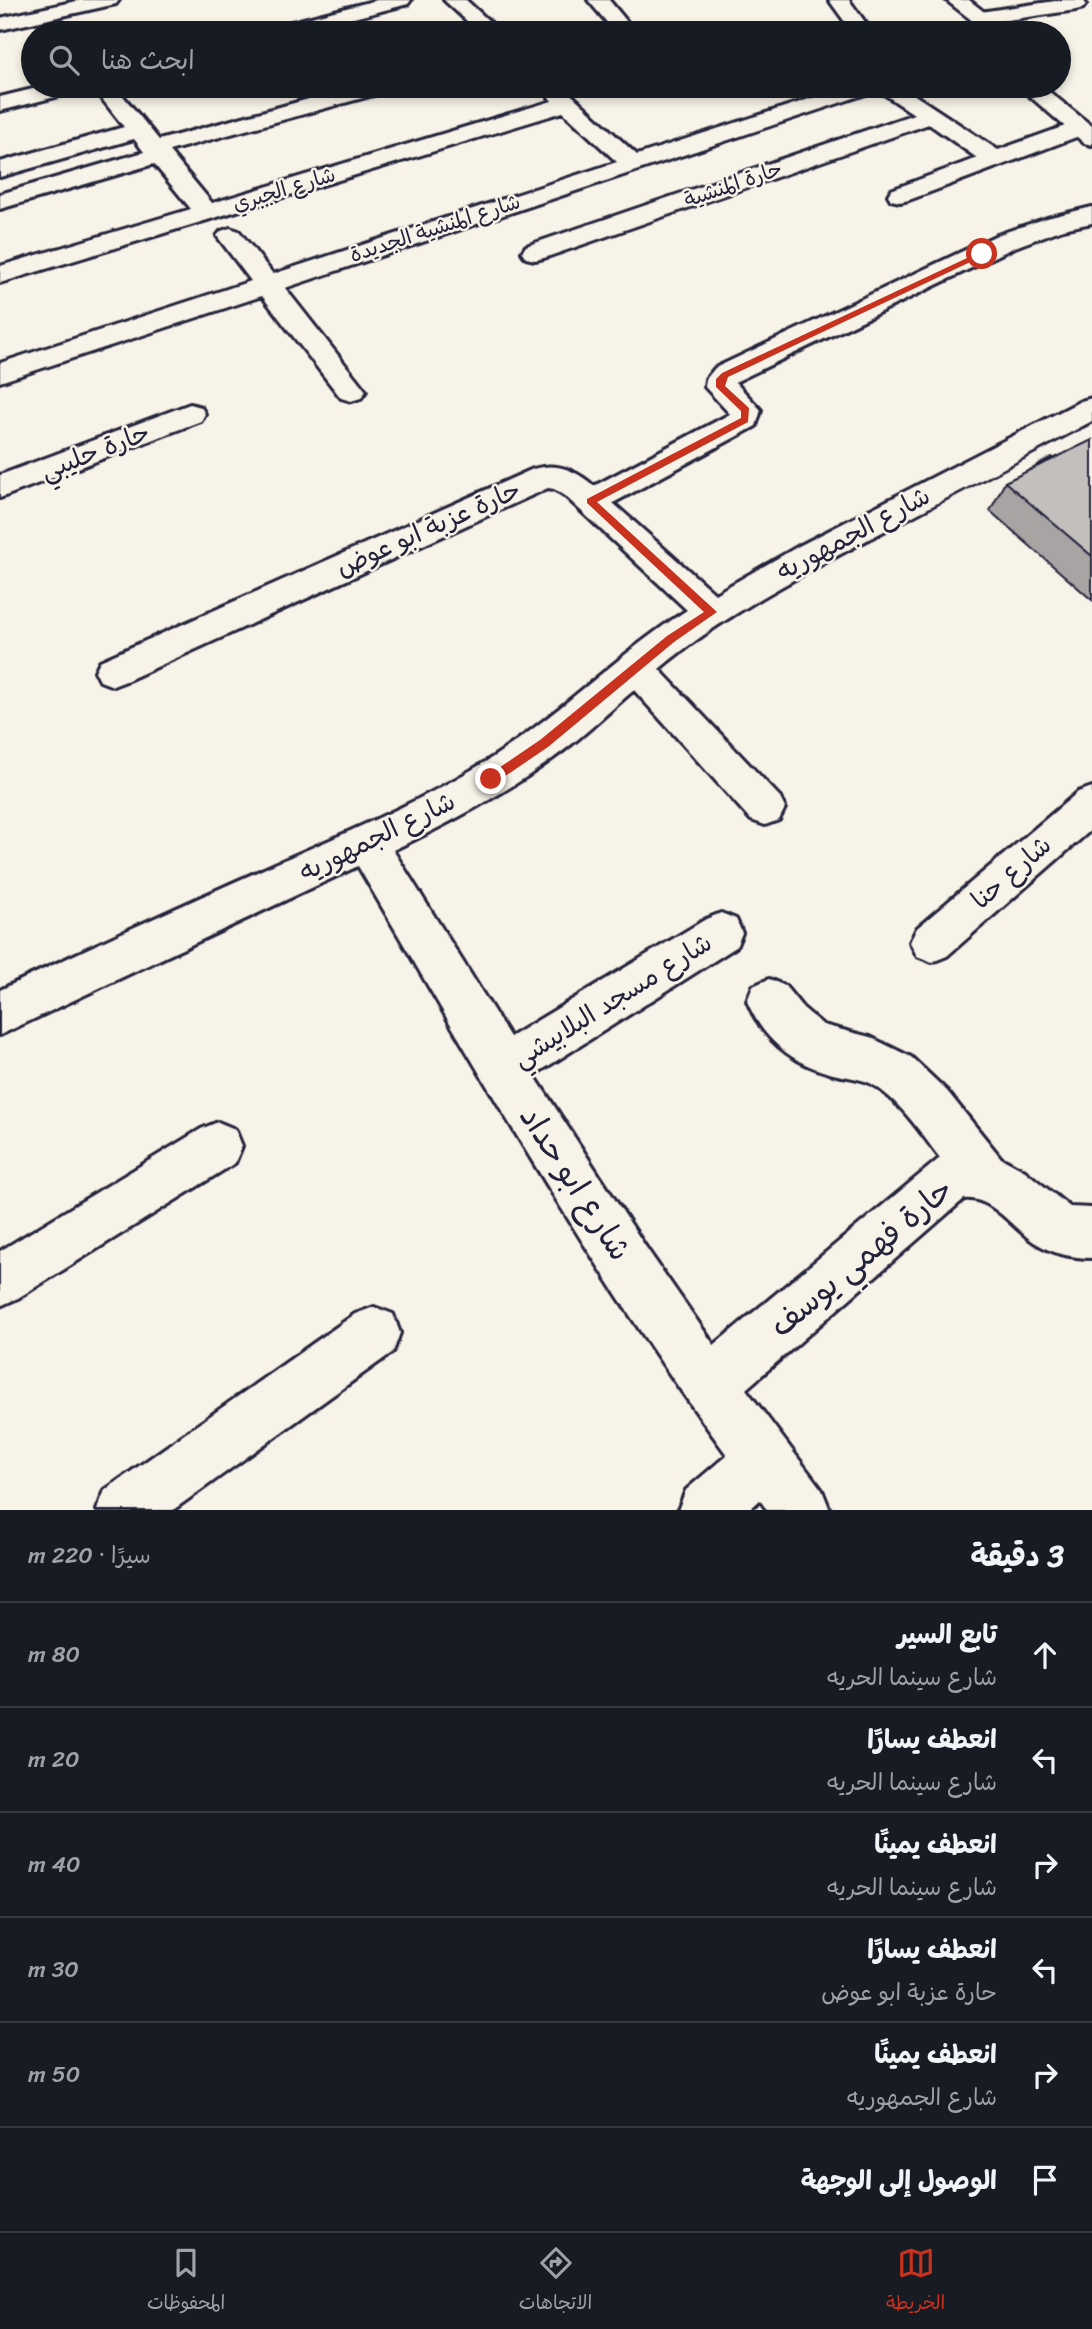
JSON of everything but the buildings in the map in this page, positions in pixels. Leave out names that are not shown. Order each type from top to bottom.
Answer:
[{"type":"street","points":[[0,24],[109,0]]},
{"type":"street","points":[[319,21],[401,0]]},
{"type":"street","points":[[454,0],[478,21]]},
{"type":"street","points":[[598,0],[616,21]]},
{"type":"street","points":[[839,0],[854,21]]},
{"type":"street","points":[[947,4],[969,21]]},
{"type":"street","points":[[996,21],[1080,6]]},
{"type":"street","points":[[0,104],[24,98]]},
{"type":"street","points":[[113,98],[206,212]]},
{"type":"street","points":[[0,202],[339,98]]},
{"type":"street","points":[[562,98],[631,162]]},
{"type":"street","name":"شارع المنشية الجديدة","points":[[0,373],[631,162],[832,98]]},
{"type":"street","points":[[905,98],[995,159]]},
{"type":"street","points":[[1044,98],[1086,133]]},
{"type":"street","name":"شارع الجبري","points":[[0,275],[568,103]]},
{"type":"street","name":"حارة المنشية","points":[[535,252],[931,116]]},
{"type":"street","points":[[0,170],[139,130]]},
{"type":"street","points":[[900,195],[995,159],[1086,133]]},
{"type":"street","points":[[591,501],[745,419],[746,410],[720,387],[721,379],[725,375],[1006,242],[1056,223],[1092,215]]},
{"type":"street","points":[[230,236],[351,391]]},
{"type":"street","name":"شارع الجمهوريه","points":[[0,1013],[135,948],[431,813],[491,779],[544,744],[593,706],[670,639],[712,612],[809,556],[1092,408]]},
{"type":"street","name":"حارة حليبي","points":[[0,487],[190,414]]},
{"type":"street","name":"حارة عزبة ابو عوض","points":[[113,671],[544,477],[561,478],[591,501],[712,612]]},
{"type":"street","points":[[635,667],[765,808]]},
{"type":"street","name":"شارع حنا","points":[[932,942],[1092,804]]},
{"type":"street","name":"شارع ابو حداد","points":[[367,844],[502,1068],[605,1230],[710,1384],[802,1510]]},
{"type":"street","name":"شارع مسجد البلابيشي","points":[[502,1068],[722,933]]},
{"type":"street","points":[[769,1001],[783,1021],[802,1038],[825,1049],[872,1060],[894,1072],[914,1091],[983,1174]]},
{"type":"street","points":[[0,1280],[218,1146]]},
{"type":"street","name":"حارة فهمي يوسف","points":[[710,1384],[946,1181],[963,1173],[983,1174],[1004,1186],[1042,1220],[1061,1230],[1082,1235],[1092,1233]]},
{"type":"street","points":[[125,1510],[374,1333]]},
{"type":"street","points":[[706,1510],[764,1460]]},
{"type":"route","points":[[491,779],[544,744],[593,706],[670,639],[712,612],[591,501],[651,467],[741,423],[747,415],[746,410],[720,387],[719,383],[725,375],[982,254]]}]
